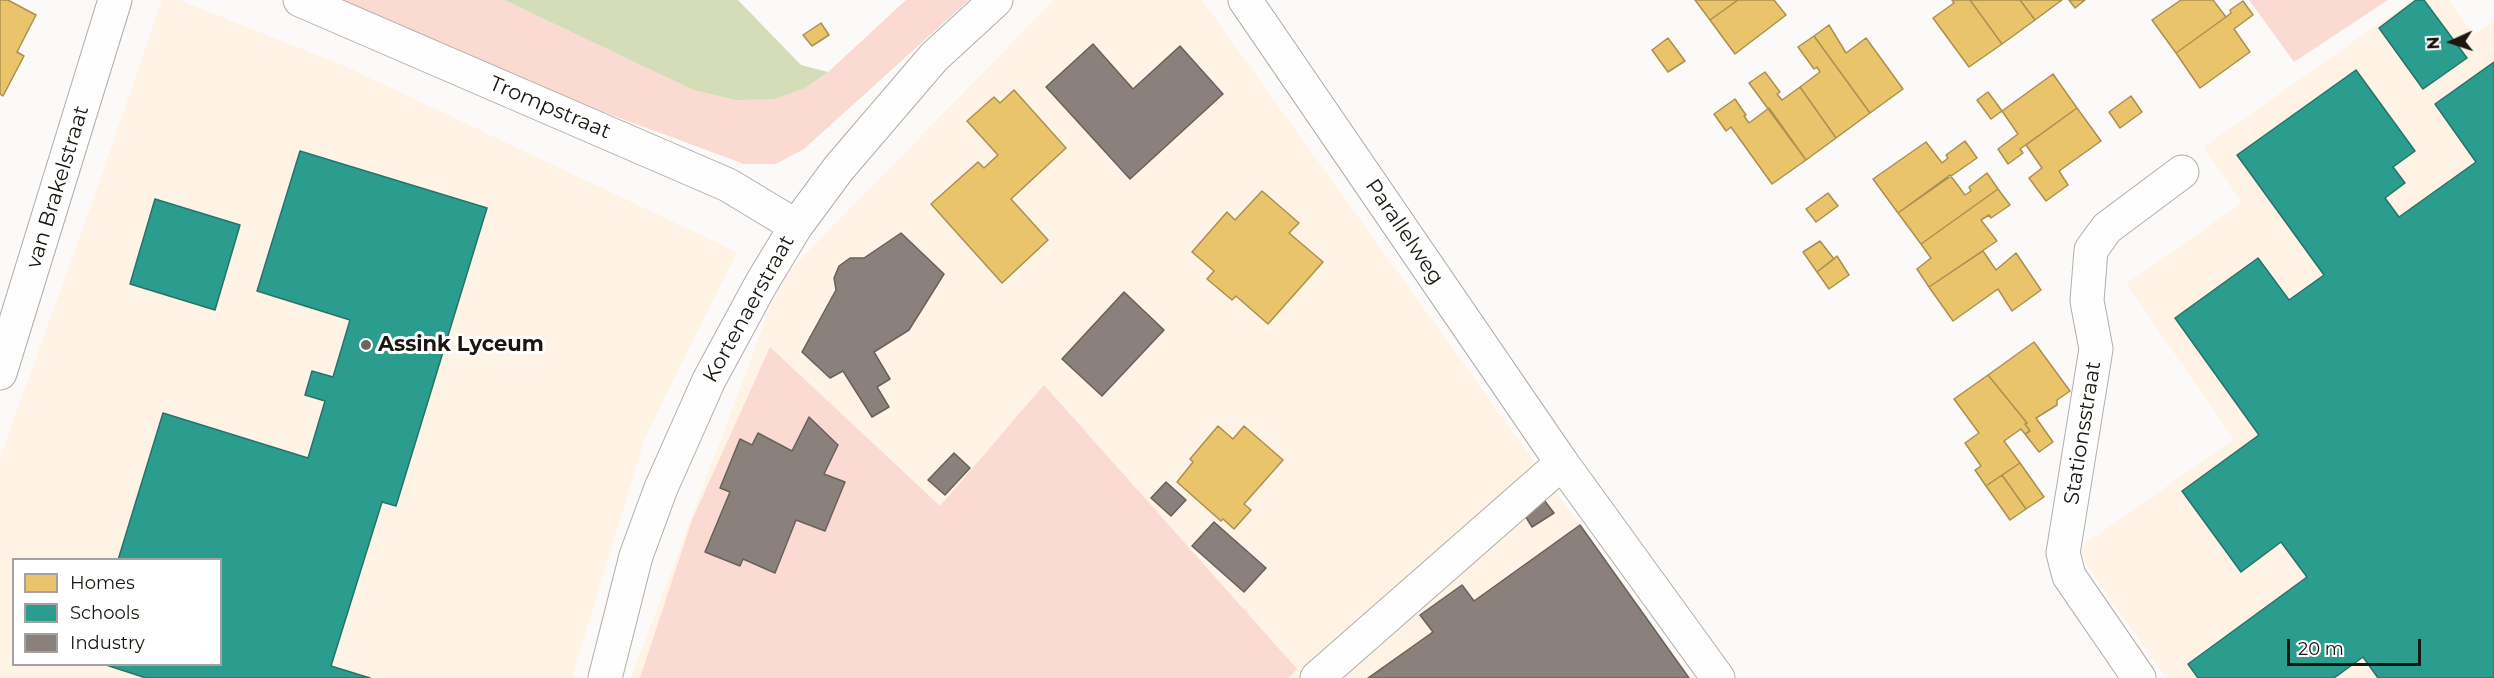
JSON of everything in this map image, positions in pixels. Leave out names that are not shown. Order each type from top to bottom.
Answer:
[{"type":"street","name":"van Brakelstraat","points":[[0,373],[116,0]]},
{"type":"street","name":"Trompstraat","points":[[300,0],[728,185],[796,226]]},
{"type":"street","name":"Kortenaerstraat","points":[[605,678],[636,556],[661,488],[709,380],[761,284],[796,226],[839,168],[934,57],[996,0]]},
{"type":"street","name":"Parallelweg","points":[[1245,0],[1562,463],[1718,678]]},
{"type":"street","name":"Stationsstraat","points":[[2139,678],[2069,576],[2063,553],[2096,349],[2087,301],[2091,250],[2107,228],[2182,172]]},
{"type":"street","points":[[1317,678],[1562,463]]},
{"type":"shaded area","name":"Assink Lyceum","points":[[162,0],[179,0],[347,67],[737,252],[645,438],[572,678],[0,678],[0,457],[86,220]]},
{"type":"shaded area","points":[[337,0],[504,0],[693,90],[735,100],[807,87],[828,72],[906,0],[969,0],[804,149],[776,164],[744,164],[593,108]]},
{"type":"shaded area","points":[[504,0],[738,0],[801,65],[828,72],[807,87],[775,99],[735,100],[693,90]]},
{"type":"shaded area","points":[[1054,0],[1202,0],[1690,678],[631,678],[781,279]]},
{"type":"shaded area","points":[[2249,0],[2388,0],[2294,62]]},
{"type":"shaded area","points":[[2412,0],[2449,0],[2473,35],[2494,20],[2494,678],[2166,678],[2076,550],[2234,439],[2126,284],[2242,203],[2204,147]]},
{"type":"shaded area","points":[[770,347],[940,506],[1044,385],[1297,669],[1288,678],[640,678],[692,520]]},
{"type":"building: Homes","points":[[0,0],[8,0],[36,15],[17,52],[24,56],[3,96],[0,94]]},
{"type":"building: Homes","points":[[1695,0],[1738,0],[1710,20]]},
{"type":"building: Homes","points":[[1738,0],[1774,0],[1786,15],[1735,54],[1710,20]]},
{"type":"building: Homes","points":[[1952,0],[1970,0],[2002,44],[1969,67],[1933,18],[1954,3]]},
{"type":"building: Homes","points":[[1970,0],[2020,0],[2035,20],[2002,44]]},
{"type":"building: Homes","points":[[2020,0],[2062,0],[2035,20]]},
{"type":"building: Homes","points":[[2069,0],[2085,0],[2075,8]]},
{"type":"building: Homes","points":[[2181,0],[2213,0],[2226,17],[2176,53],[2152,20]]},
{"type":"building: Homes","points":[[2243,1],[2253,15],[2234,29],[2250,52],[2200,88],[2176,53],[2226,17],[2231,13],[2230,10]]},
{"type":"building: Homes","points":[[821,23],[829,35],[812,46],[803,35]]},
{"type":"building: Homes","points":[[1829,25],[1846,53],[1866,38],[1903,89],[1870,113],[1814,36]]},
{"type":"building: Homes","points":[[1814,36],[1870,113],[1836,138],[1800,87],[1820,72],[1817,67],[1814,69],[1798,47]]},
{"type":"building: Homes","points":[[1668,38],[1685,61],[1668,72],[1652,50]]},
{"type":"building: Homes","points":[[1765,72],[1780,92],[1777,94],[1782,100],[1800,87],[1836,138],[1806,160],[1749,83]]},
{"type":"building: Homes","points":[[2053,74],[2077,108],[2020,149],[2023,153],[2008,164],[1998,149],[2018,134],[2002,111]]},
{"type":"building: Homes","points":[[1014,90],[1066,148],[1011,199],[1048,240],[1002,283],[931,204],[978,162],[984,168],[998,155],[967,121],[994,97],[1000,103]]},
{"type":"building: Homes","points":[[1988,92],[2002,111],[1991,119],[1977,100]]},
{"type":"building: Homes","points":[[2131,96],[2142,112],[2120,128],[2109,112]]},
{"type":"building: Homes","points":[[1735,99],[1749,123],[1769,108],[1806,160],[1772,184],[1731,127],[1726,131],[1714,114]]},
{"type":"building: Homes","points":[[2077,108],[2101,141],[2059,171],[2068,185],[2046,201],[2029,178],[2042,168],[2026,145]]},
{"type":"building: Homes","points":[[1965,141],[1977,158],[1898,213],[1873,179],[1926,142],[1942,163],[1948,158],[1946,155]]},
{"type":"building: Homes","points":[[1987,173],[1998,189],[1921,244],[1898,213],[1950,175],[1965,195],[1971,191],[1969,187]]},
{"type":"building: Homes","points":[[1998,189],[2010,205],[1991,218],[1989,215],[1981,220],[1997,241],[1929,287],[1917,269],[1931,258],[1921,244]]},
{"type":"building: Homes","points":[[1262,191],[1299,223],[1289,233],[1323,262],[1268,324],[1236,296],[1232,300],[1207,279],[1214,271],[1192,252],[1227,212],[1235,220]]},
{"type":"building: Homes","points":[[1828,193],[1838,206],[1816,222],[1806,209]]},
{"type":"building: Homes","points":[[1820,241],[1834,259],[1817,272],[1803,252]]},
{"type":"building: Homes","points":[[1983,251],[1996,270],[2016,253],[2041,290],[2012,311],[1998,289],[1953,321],[1929,287]]},
{"type":"building: Homes","points":[[1837,256],[1849,275],[1829,289],[1817,272]]},
{"type":"building: Homes","points":[[2034,342],[2070,391],[2057,400],[2057,405],[2036,418],[2053,442],[2039,452],[2025,434],[2030,431],[2025,424],[2027,423],[1988,375]]},
{"type":"building: Homes","points":[[1988,375],[2027,423],[2025,424],[2030,431],[2025,434],[2021,429],[2004,441],[2020,463],[1986,486],[1975,470],[1981,466],[1965,443],[1979,433],[1954,399]]},
{"type":"building: Homes","points":[[1218,426],[1233,439],[1244,426],[1283,460],[1244,504],[1251,510],[1234,529],[1223,519],[1221,521],[1177,482],[1193,462],[1190,459]]},
{"type":"building: Homes","points":[[2020,463],[2044,497],[2026,509],[2002,475]]},
{"type":"building: Homes","points":[[2002,475],[2026,509],[2010,520],[1986,486]]},
{"type":"building: Schools","points":[[2416,0],[2424,0],[2467,58],[2423,89],[2379,28]]},
{"type":"building: Schools","points":[[2494,62],[2494,678],[2378,678],[2363,657],[2334,678],[2198,678],[2188,664],[2307,577],[2281,542],[2241,572],[2182,491],[2259,435],[2175,318],[2258,258],[2289,300],[2324,275],[2237,155],[2356,70],[2415,151],[2393,167],[2405,183],[2385,198],[2399,217],[2476,162],[2435,104]]},
{"type":"building: Schools","points":[[300,151],[487,208],[396,506],[382,502],[331,666],[370,678],[146,678],[109,666],[222,666],[222,558],[119,558],[163,413],[308,458],[325,401],[305,395],[312,371],[333,377],[350,320],[257,291]]},
{"type":"building: Schools","points":[[155,199],[240,225],[215,310],[130,284]]},
{"type":"building: Industry","points":[[1093,44],[1133,89],[1180,46],[1223,94],[1130,179],[1046,87]]},
{"type":"building: Industry","points":[[901,233],[944,274],[909,330],[874,352],[890,379],[877,387],[889,407],[872,417],[843,371],[830,378],[802,352],[836,290],[834,278],[839,266],[850,258],[864,258]]},
{"type":"building: Industry","points":[[1124,292],[1164,330],[1102,396],[1062,359]]},
{"type":"building: Industry","points":[[809,417],[838,445],[824,474],[845,482],[825,531],[796,520],[775,573],[743,559],[740,566],[705,552],[730,492],[720,488],[740,439],[752,445],[758,433],[792,451]]},
{"type":"building: Industry","points":[[954,453],[970,468],[945,495],[928,480]]},
{"type":"building: Industry","points":[[1166,482],[1186,500],[1171,516],[1151,498]]},
{"type":"building: Industry","points":[[1544,500],[1554,513],[1532,527],[1524,514]]},
{"type":"building: Industry","points":[[1214,522],[1266,568],[1244,592],[1192,546]]},
{"type":"building: Industry","points":[[1580,525],[1689,678],[1368,678],[1433,632],[1420,615],[1462,585],[1474,601]]},
{"type":"place","name":"Assink Lyceum","points":[[366,345]]}]
